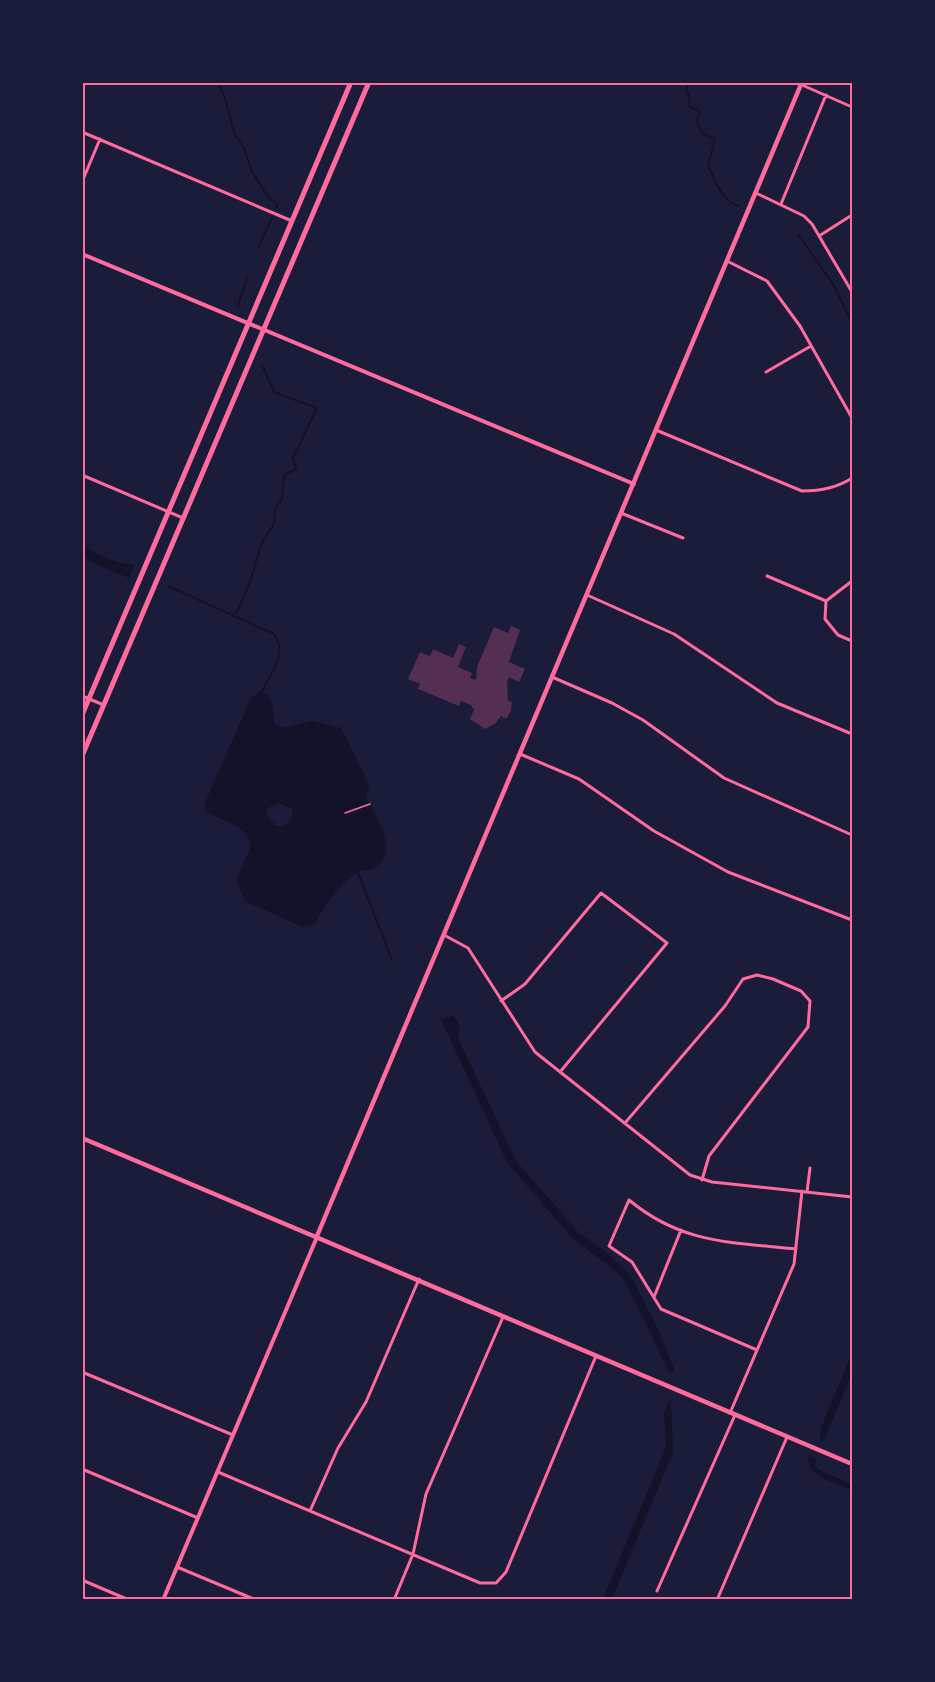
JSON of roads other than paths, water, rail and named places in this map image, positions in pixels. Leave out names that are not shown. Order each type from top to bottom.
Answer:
[{"type":"main road","points":[[82,715],[351,82]]},
{"type":"main road","points":[[82,756],[369,82]]},
{"type":"main road","points":[[317,1236],[802,84]]},
{"type":"main road","points":[[82,1138],[852,1464]]},
{"type":"street","points":[[802,84],[852,107]]},
{"type":"street","points":[[781,204],[826,95]]},
{"type":"street","points":[[82,132],[292,221]]},
{"type":"street","points":[[82,182],[100,139]]},
{"type":"street","points":[[756,193],[804,216],[819,236],[852,292]]},
{"type":"street","points":[[819,236],[852,215]]},
{"type":"street","points":[[82,254],[634,484]]},
{"type":"street","points":[[727,261],[767,281],[811,346],[852,418]]},
{"type":"street","points":[[766,372],[811,346]]},
{"type":"street","points":[[656,430],[802,491],[820,491],[843,484],[852,477]]},
{"type":"street","points":[[82,475],[183,518]]},
{"type":"street","points":[[621,513],[683,538]]},
{"type":"street","points":[[767,576],[826,601]]},
{"type":"street","points":[[852,581],[826,601],[825,619],[831,629],[852,641]]},
{"type":"street","points":[[587,595],[674,634],[777,703],[852,734]]},
{"type":"street","points":[[552,677],[612,703],[643,720],[724,778],[852,835]]},
{"type":"street","points":[[82,696],[104,705]]},
{"type":"street","points":[[520,754],[579,779],[662,836],[728,872],[852,920]]},
{"type":"street","points":[[501,1001],[525,984],[601,893],[667,943],[560,1072]]},
{"type":"street","points":[[444,935],[468,948],[529,1044],[560,1072],[684,1171],[702,1180],[852,1197]]},
{"type":"street","points":[[626,1124],[725,1006],[743,979],[757,975],[801,991],[810,1001],[808,1027],[709,1156],[702,1180]]},
{"type":"street","points":[[657,1591],[794,1264],[804,1191],[810,1168]]},
{"type":"street","points":[[757,1350],[661,1309],[633,1262],[609,1246],[629,1200],[651,1218],[706,1240],[796,1249]]},
{"type":"street","points":[[654,1297],[681,1230]]},
{"type":"street","points":[[163,1599],[317,1236]]},
{"type":"street","points":[[310,1511],[338,1448],[366,1402],[419,1279]]},
{"type":"street","points":[[394,1599],[413,1554],[426,1494],[504,1315]]},
{"type":"street","points":[[218,1472],[480,1583],[496,1583],[506,1572],[597,1356]]},
{"type":"street","points":[[82,1372],[233,1435]]},
{"type":"street","points":[[717,1599],[787,1437]]},
{"type":"street","points":[[82,1469],[198,1518]]},
{"type":"street","points":[[177,1567],[256,1599]]},
{"type":"street","points":[[82,1580],[129,1599]]},
{"type":"waterway","points":[[217,82],[224,95],[235,135],[244,148],[251,170],[268,197],[278,204],[276,208]]},
{"type":"waterway","points":[[689,82],[686,90],[690,98],[688,106],[700,111],[697,123],[703,134],[715,139],[708,166],[719,189],[738,206]]},
{"type":"waterway","points":[[258,248],[272,218]]},
{"type":"waterway","points":[[798,234],[833,284],[852,323]]},
{"type":"waterway","points":[[238,306],[247,277]]},
{"type":"waterway","points":[[235,616],[249,585],[262,542],[274,524],[275,508],[282,499],[284,475],[296,469],[293,458],[317,408],[274,392],[262,365]]},
{"type":"waterway","points":[[168,586],[274,634],[278,642],[278,657],[273,672],[261,693]]},
{"type":"waterway","points":[[357,870],[392,960]]}]
